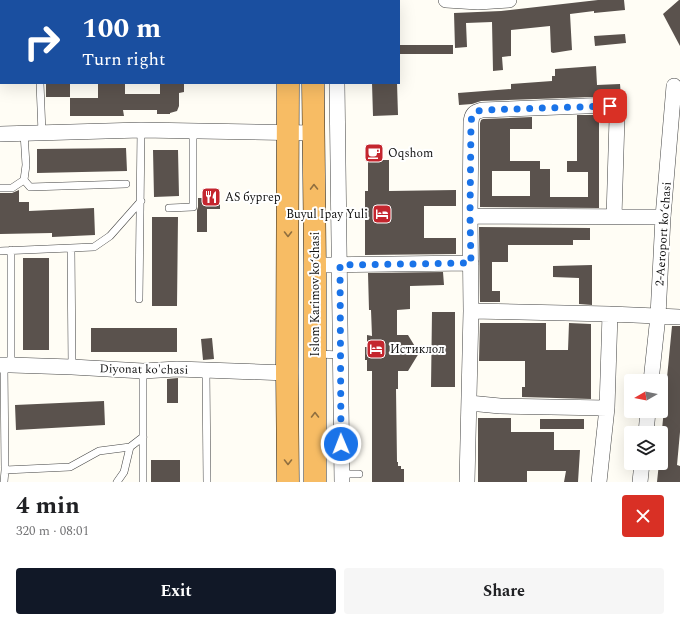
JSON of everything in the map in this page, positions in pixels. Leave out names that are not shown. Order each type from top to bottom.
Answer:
[{"type":"highway","points":[[288,84],[288,482]]},
{"type":"highway","name":"Islom Karimov koʻchasi","points":[[313,84],[315,482]]},
{"type":"street","points":[[446,0],[509,0]]},
{"type":"street","points":[[337,84],[342,478]]},
{"type":"street","name":"2-Aeroport koʻchasi","points":[[652,374],[658,316],[663,217],[674,86]]},
{"type":"street","points":[[467,482],[471,312],[470,216],[472,116],[475,112],[482,110],[613,107],[616,110],[617,118],[614,217]]},
{"type":"street","points":[[0,134],[141,130],[313,133]]},
{"type":"street","points":[[470,216],[663,217]]},
{"type":"street","points":[[315,265],[471,263]]},
{"type":"street","points":[[471,312],[610,314],[680,317]]},
{"type":"street","points":[[599,482],[607,408],[610,314]]},
{"type":"street","name":"Diyonat ko'chasi","points":[[5,365],[143,371],[177,369],[287,373]]},
{"type":"street","points":[[469,403],[500,406],[607,408]]},
{"type":"street","points":[[640,482],[641,470]]},
{"type":"lane","points":[[40,84],[42,133]]},
{"type":"lane","points":[[139,299],[141,130]]},
{"type":"lane","points":[[169,208],[193,207],[193,131]]},
{"type":"lane","points":[[24,133],[26,165],[24,180],[30,187],[126,184]]},
{"type":"lane","points":[[0,188],[12,188],[24,180]]},
{"type":"lane","points":[[0,251],[94,247],[110,236],[141,201]]},
{"type":"lane","points":[[71,248],[72,367]]},
{"type":"lane","points":[[4,482],[5,365],[11,250]]},
{"type":"lane","points":[[315,354],[340,355]]},
{"type":"lane","points":[[206,370],[207,482]]},
{"type":"lane","points":[[143,371],[143,482]]},
{"type":"lane","points":[[5,470],[70,467],[99,451],[130,447],[143,437]]},
{"type":"lane","points":[[117,482],[124,472],[130,447]]},
{"type":"lane","points":[[342,478],[359,474]]},
{"type":"building","points":[[598,0],[624,0],[625,10],[594,13],[594,11],[570,14],[572,50],[551,52],[550,26],[511,30],[511,56],[502,57],[503,70],[493,71],[492,22],[466,23],[467,47],[455,48],[454,13],[501,11]]},
{"type":"building","points":[[680,0],[680,46],[663,14]]},
{"type":"building","points":[[625,34],[626,43],[595,46],[594,36]]},
{"type":"building","points":[[400,45],[453,45],[453,54],[400,54]]},
{"type":"building","points":[[596,66],[597,85],[620,84],[621,96],[481,101],[472,104],[459,105],[458,93],[511,89],[511,84],[552,81],[552,76],[555,76],[555,69]]},
{"type":"building","points":[[46,84],[70,84],[70,97],[46,97]]},
{"type":"building","points":[[98,84],[125,84],[125,94],[160,94],[160,84],[184,84],[184,92],[179,93],[179,106],[177,111],[170,114],[157,114],[157,110],[123,110],[124,116],[70,116],[70,98],[98,98]]},
{"type":"building","points":[[372,84],[397,84],[398,115],[373,116]]},
{"type":"building","points":[[577,115],[599,115],[599,208],[480,207],[480,123],[483,119],[532,117],[532,129],[510,129],[510,161],[540,161],[540,169],[550,169],[550,197],[588,197],[588,172],[567,172],[567,161],[577,161]],"holes":[[[492,171],[530,171],[530,196],[492,196]]]},
{"type":"building","points":[[126,148],[127,171],[37,173],[37,149]]},
{"type":"building","points":[[153,150],[178,150],[179,196],[154,197]]},
{"type":"building","points":[[368,160],[389,160],[389,191],[456,190],[456,206],[424,206],[424,238],[456,238],[456,254],[365,255],[365,191],[368,191]]},
{"type":"building","points":[[19,190],[19,202],[29,202],[29,211],[94,208],[95,235],[52,237],[52,233],[0,234],[0,193],[12,193]]},
{"type":"building","points":[[198,198],[220,198],[220,209],[207,209],[207,232],[197,232]]},
{"type":"building","points":[[152,217],[178,217],[177,306],[152,306]]},
{"type":"building","points":[[479,227],[590,228],[590,240],[573,240],[573,245],[508,245],[508,262],[492,262],[492,291],[500,291],[500,302],[480,302]]},
{"type":"building","points":[[23,258],[49,258],[49,350],[23,350]]},
{"type":"building","points":[[592,265],[592,305],[579,304],[579,278],[553,277],[553,266]]},
{"type":"building","points":[[443,272],[444,285],[410,286],[410,309],[397,310],[397,335],[408,335],[419,353],[408,371],[398,371],[398,389],[396,389],[397,462],[398,466],[401,466],[401,469],[404,469],[404,482],[372,482],[372,371],[367,371],[367,360],[365,360],[367,335],[372,336],[371,310],[369,310],[368,273]]},
{"type":"building","points":[[432,312],[455,312],[455,387],[431,387]]},
{"type":"building","points":[[480,323],[546,323],[546,350],[568,350],[569,323],[591,324],[591,399],[522,397],[522,387],[525,387],[525,361],[479,361]]},
{"type":"building","points":[[672,326],[680,326],[680,432],[677,465],[680,466],[680,482],[657,482],[658,470],[668,470],[668,426],[662,426],[663,418],[668,418],[667,374]]},
{"type":"building","points":[[91,328],[177,328],[177,352],[91,352]]},
{"type":"building","points":[[212,338],[214,359],[203,360],[201,339]]},
{"type":"building","points":[[178,378],[178,403],[167,403],[167,379]]},
{"type":"building","points":[[104,401],[105,425],[16,430],[15,405]]},
{"type":"building","points":[[478,418],[511,418],[511,432],[554,432],[554,450],[580,450],[578,482],[564,482],[566,471],[527,471],[527,482],[478,482]]},
{"type":"building","points":[[540,419],[584,419],[584,429],[540,429]]},
{"type":"building","points":[[151,460],[180,460],[180,482],[151,482]]},
{"type":"place","name":"Oqshom","points":[[374,153]]},
{"type":"place","name":"AS бургер","points":[[211,197]]},
{"type":"place","name":"Buyul Ipay Yuli","points":[[382,214]]},
{"type":"place","name":"Истиклол","points":[[376,349]]},
{"type":"route","points":[[341,444],[340,265],[471,263],[471,122],[472,116],[475,112],[482,110],[610,106]]}]
